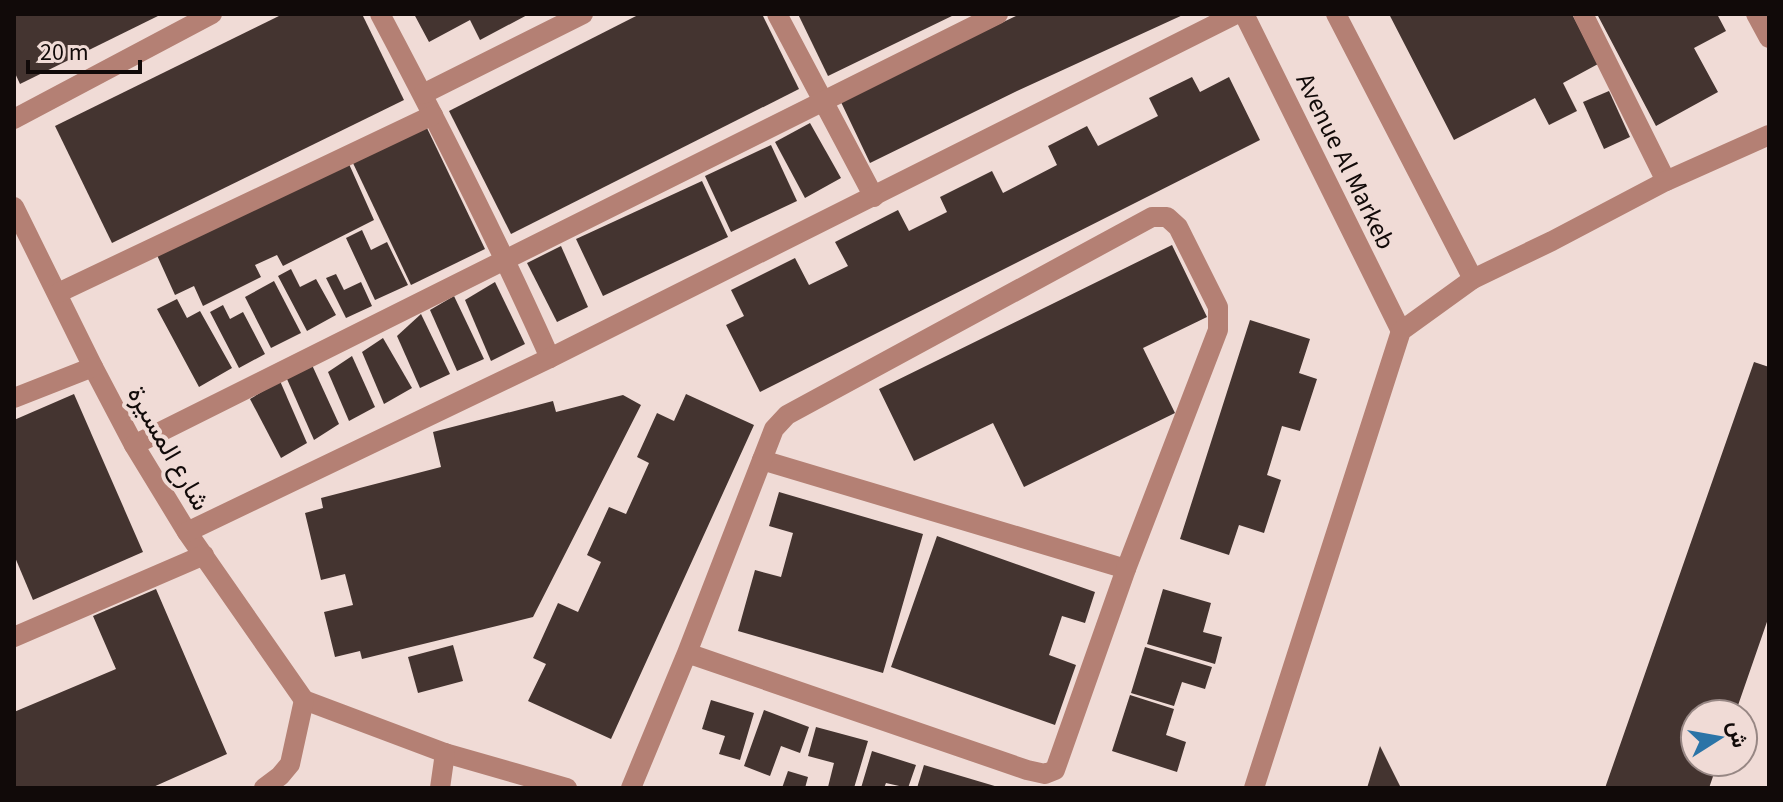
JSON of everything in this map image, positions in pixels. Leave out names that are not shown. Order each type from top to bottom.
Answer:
[{"type":"street","points":[[14,119],[212,14]]},
{"type":"street","points":[[380,14],[506,260],[550,358]]},
{"type":"street","points":[[423,94],[583,14]]},
{"type":"street","points":[[777,14],[874,197]]},
{"type":"street","points":[[134,445],[998,14]]},
{"type":"street","points":[[187,532],[550,358],[1236,14]]},
{"type":"street","name":"Avenue Al Markeb","points":[[1244,14],[1401,331]]},
{"type":"street","points":[[1336,14],[1473,279]]},
{"type":"street","points":[[1583,14],[1666,181]]},
{"type":"street","points":[[1756,14],[1769,38]]},
{"type":"street","points":[[58,293],[433,115]]},
{"type":"street","points":[[1254,788],[1401,331],[1473,279],[1666,181],[1769,135]]},
{"type":"street","name":"شارع المسيرة","points":[[14,207],[134,445],[187,532],[304,700]]},
{"type":"street","points":[[631,788],[774,429],[787,415],[1152,217],[1167,217],[1178,227],[1218,307],[1218,330],[1126,569],[1055,770],[1045,774],[1027,770],[687,653]]},
{"type":"street","points":[[14,398],[93,367]]},
{"type":"street","points":[[762,460],[1126,569]]},
{"type":"street","points":[[14,637],[204,555]]},
{"type":"street","points":[[264,788],[290,764],[304,700],[445,753],[567,788]]},
{"type":"street","points":[[440,788],[445,753]]},
{"type":"building","points":[[14,14],[162,14],[20,84],[14,71]]},
{"type":"building","points":[[283,14],[362,14],[404,100],[112,243],[55,126]]},
{"type":"building","points":[[414,14],[529,14],[480,40],[470,20],[429,42]]},
{"type":"building","points":[[640,14],[762,14],[799,89],[511,234],[449,111]]},
{"type":"building","points":[[798,14],[956,14],[828,76]]},
{"type":"building","points":[[1020,14],[1185,14],[870,163],[840,100]]},
{"type":"building","points":[[1389,14],[1572,14],[1598,64],[1563,83],[1577,111],[1549,125],[1535,98],[1454,140]]},
{"type":"building","points":[[1597,14],[1717,14],[1726,31],[1694,48],[1718,92],[1656,126]]},
{"type":"building","points":[[1192,77],[1200,92],[1229,77],[1260,140],[760,392],[726,325],[744,316],[731,290],[795,258],[809,285],[848,266],[835,242],[898,210],[909,231],[947,212],[940,197],[992,171],[1003,193],[1057,165],[1048,146],[1087,126],[1098,146],[1158,116],[1149,98]]},
{"type":"building","points":[[1609,91],[1630,137],[1604,149],[1583,102]]},
{"type":"building","points":[[810,123],[841,178],[805,198],[775,142]]},
{"type":"building","points":[[426,126],[485,249],[411,285],[352,161]]},
{"type":"building","points":[[771,145],[797,201],[731,232],[705,176]]},
{"type":"building","points":[[349,164],[374,220],[283,266],[277,255],[255,265],[261,277],[203,306],[194,286],[175,295],[156,253]]},
{"type":"building","points":[[702,181],[728,237],[603,296],[576,239]]},
{"type":"building","points":[[362,230],[371,250],[387,242],[408,285],[375,300],[346,238]]},
{"type":"building","points":[[1172,245],[1207,317],[1143,348],[1175,413],[1024,487],[993,423],[914,461],[879,389]]},
{"type":"building","points":[[561,246],[588,307],[557,322],[527,263]]},
{"type":"building","points":[[291,269],[300,287],[316,279],[336,315],[307,331],[278,276]]},
{"type":"building","points":[[336,274],[344,290],[361,282],[372,306],[346,318],[326,278]]},
{"type":"building","points":[[274,281],[301,333],[271,348],[245,297]]},
{"type":"building","points":[[495,282],[525,344],[491,361],[465,300]]},
{"type":"building","points":[[454,296],[484,359],[457,371],[430,310]]},
{"type":"building","points":[[177,299],[187,318],[200,311],[232,368],[199,387],[157,309]]},
{"type":"building","points":[[223,305],[230,319],[243,312],[265,354],[239,368],[210,312]]},
{"type":"building","points":[[421,314],[450,374],[420,388],[397,336]]},
{"type":"building","points":[[1250,320],[1310,339],[1299,373],[1317,379],[1300,431],[1282,426],[1267,475],[1281,480],[1264,533],[1239,525],[1229,555],[1180,539]]},
{"type":"building","points":[[383,338],[412,388],[384,404],[362,352]]},
{"type":"building","points":[[352,356],[375,407],[349,421],[328,372]]},
{"type":"building","points":[[1754,362],[1769,367],[1769,616],[1741,698],[1679,698],[1679,778],[1712,778],[1709,788],[1605,788]]},
{"type":"building","points":[[312,365],[339,424],[314,440],[287,379]]},
{"type":"building","points":[[280,381],[307,443],[281,458],[250,399]]},
{"type":"building","points":[[74,394],[143,552],[33,600],[14,555],[14,420]]},
{"type":"building","points":[[686,394],[754,425],[611,739],[528,701],[546,664],[533,658],[558,603],[578,612],[601,562],[587,555],[609,507],[626,514],[649,463],[637,457],[657,413],[674,421]]},
{"type":"building","points":[[623,395],[641,405],[533,617],[362,659],[360,651],[335,657],[324,612],[353,605],[345,574],[321,580],[305,513],[323,508],[321,498],[441,467],[433,432],[553,401],[556,412]]},
{"type":"building","points":[[779,492],[923,534],[883,673],[738,631],[755,570],[781,577],[793,533],[769,526]]},
{"type":"building","points":[[937,536],[1095,592],[1085,623],[1062,616],[1049,655],[1076,665],[1055,725],[891,667]]},
{"type":"building","points":[[156,589],[227,754],[151,788],[14,788],[14,712],[116,669],[93,616]]},
{"type":"building","points":[[1163,589],[1211,603],[1203,632],[1222,637],[1215,664],[1147,644]]},
{"type":"building","points":[[453,645],[463,681],[418,693],[408,657]]},
{"type":"building","points":[[1145,647],[1212,667],[1205,689],[1182,682],[1174,706],[1131,693]]},
{"type":"building","points":[[1130,695],[1174,709],[1166,735],[1186,742],[1177,772],[1112,751]]},
{"type":"building","points":[[711,700],[754,713],[740,760],[719,754],[725,736],[702,729]]},
{"type":"building","points":[[764,710],[809,727],[800,753],[781,746],[770,776],[744,766]]},
{"type":"building","points":[[816,727],[868,741],[854,788],[828,787],[834,763],[808,756]]},
{"type":"building","points":[[1380,746],[1401,788],[1367,788]]},
{"type":"building","points":[[872,751],[916,765],[908,788],[886,783],[884,788],[861,788]]},
{"type":"building","points":[[924,765],[998,787],[917,788]]},
{"type":"building","points":[[788,771],[808,777],[805,788],[782,788]]}]
